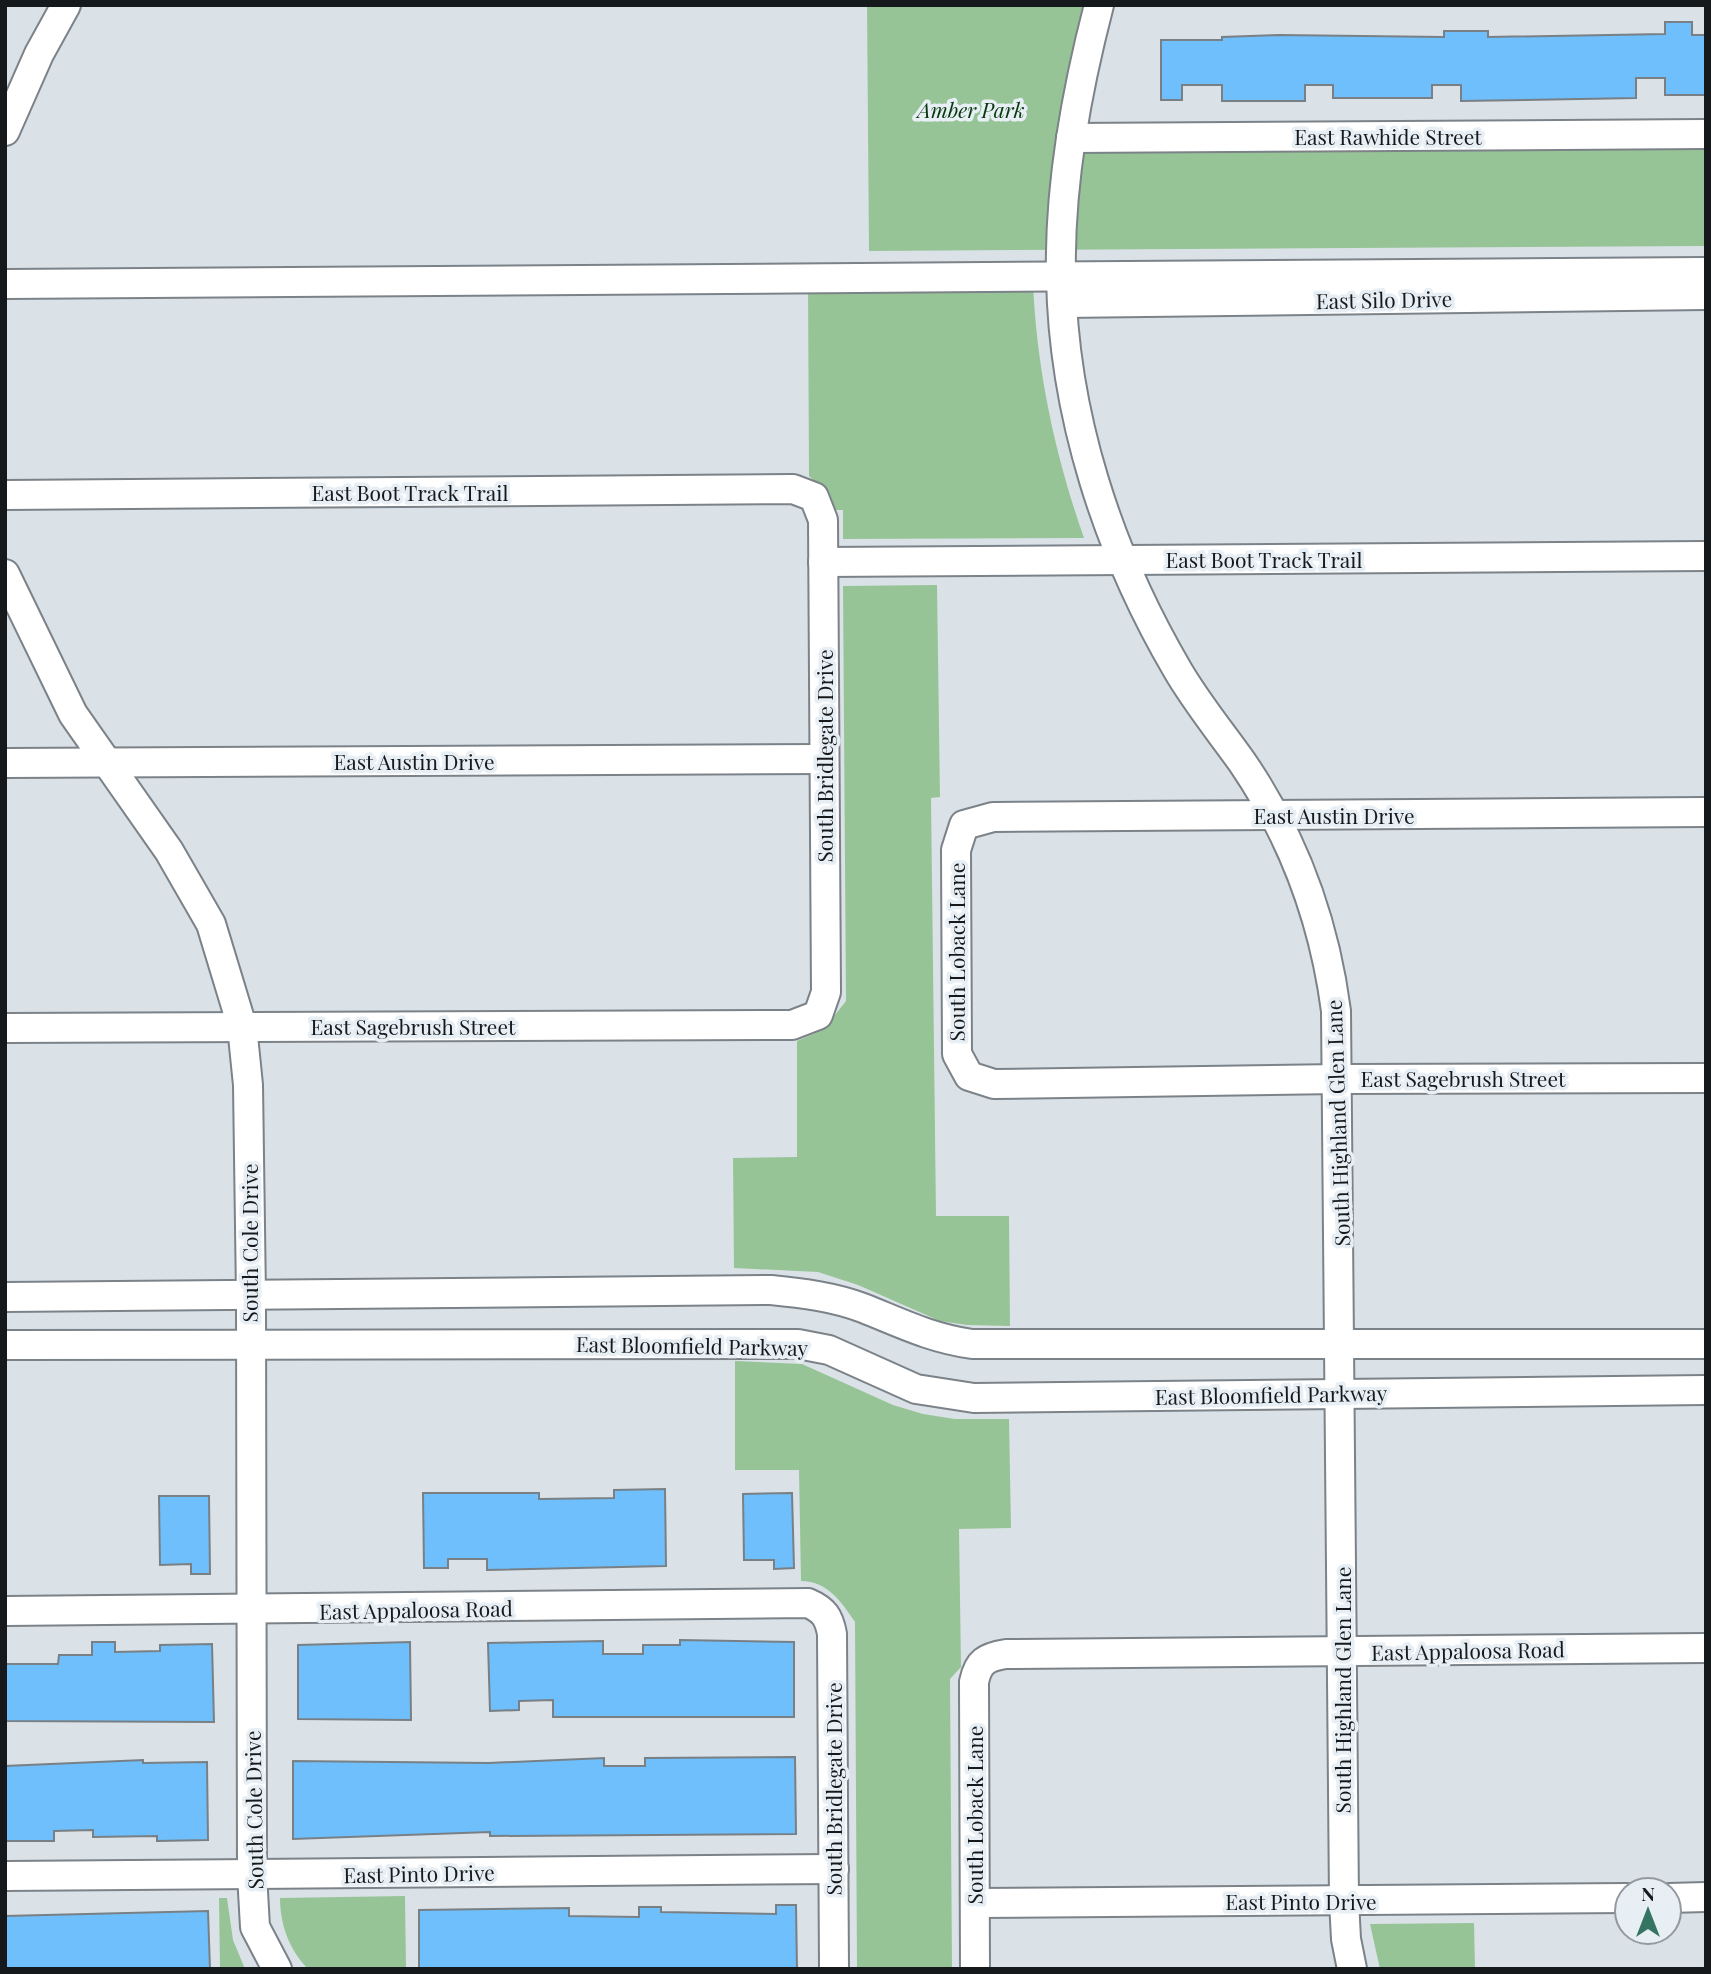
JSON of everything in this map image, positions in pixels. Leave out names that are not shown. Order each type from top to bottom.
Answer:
[{"type":"street","points":[[5,131],[39,54],[66,5]]},
{"type":"street","name":"South Highland Glen Lane","points":[[1099,5],[1086,56],[1071,138],[1062,290],[1074,396],[1088,457],[1122,561],[1141,606],[1179,672],[1275,815],[1299,867],[1324,937],[1336,1011],[1339,1079],[1344,1901],[1346,1939],[1352,1969]]},
{"type":"street","name":"East Rawhide Street","points":[[1071,138],[1706,134]]},
{"type":"street","points":[[5,284],[1062,290],[1706,272]]},
{"type":"street","name":"East Silo Drive","points":[[1062,290],[1706,295]]},
{"type":"street","name":"East Boot Track Trail","points":[[5,495],[793,489],[814,497]]},
{"type":"street","name":"South Bridlegate Drive","points":[[814,497],[823,520],[826,992],[818,1015]]},
{"type":"street","name":"East Boot Track Trail","points":[[823,562],[1706,556]]},
{"type":"street","name":"South Cole Drive","points":[[5,574],[73,714],[169,851],[211,924],[242,1026],[248,1085],[251,1297],[252,1874],[255,1927],[277,1969]]},
{"type":"street","name":"East Austin Drive","points":[[5,763],[824,759]]},
{"type":"street","name":"East Austin Drive","points":[[964,825],[993,817],[1706,812]]},
{"type":"street","name":"South Loback Lane","points":[[964,825],[956,850],[957,1054],[969,1076]]},
{"type":"street","name":"East Sagebrush Street","points":[[5,1028],[792,1025],[818,1015]]},
{"type":"street","name":"East Sagebrush Street","points":[[969,1076],[994,1084],[1706,1078]]},
{"type":"street","points":[[5,1297],[251,1297],[771,1290],[803,1293],[862,1307],[924,1335],[972,1344],[1706,1344]]},
{"type":"street","name":"East Bloomfield Parkway","points":[[5,1345],[798,1344],[829,1350],[916,1389],[974,1398],[1706,1390]]},
{"type":"street","name":"East Appaloosa Road","points":[[5,1611],[251,1611],[808,1603],[824,1612]]},
{"type":"street","name":"South Bridlegate Drive","points":[[824,1612],[832,1634],[834,1969]]},
{"type":"street","name":"East Appaloosa Road","points":[[980,1662],[1006,1654],[1706,1648]]},
{"type":"street","name":"South Loback Lane","points":[[975,1969],[974,1682],[980,1662]]},
{"type":"street","name":"East Pinto Drive","points":[[5,1876],[834,1869]]},
{"type":"street","points":[[1683,1898],[1706,1897]]},
{"type":"street","name":"East Pinto Drive","points":[[975,1903],[1613,1898]]},
{"type":"green space","name":"Amber Park","points":[[867,5],[1099,5],[1071,137],[1706,134],[1706,246],[869,251]]},
{"type":"green space","points":[[1033,284],[1043,381],[1049,412],[1064,476],[1084,538],[843,539],[843,510],[835,510],[830,496],[809,476],[808,285]]},
{"type":"green space","points":[[937,585],[940,797],[931,798],[936,1216],[1009,1216],[1010,1326],[940,1321],[858,1285],[818,1272],[734,1268],[733,1158],[797,1157],[797,1041],[823,1030],[846,1001],[843,586]]},
{"type":"green space","points":[[735,1361],[802,1364],[893,1405],[923,1414],[955,1419],[1009,1419],[1011,1528],[959,1529],[961,1667],[950,1679],[952,1969],[857,1969],[855,1622],[839,1600],[826,1588],[801,1581],[799,1470],[735,1470]]},
{"type":"green space","points":[[405,1896],[406,1969],[308,1969],[301,1962],[287,1936],[280,1898]]},
{"type":"green space","points":[[219,1898],[227,1898],[233,1940],[245,1969],[220,1969]]},
{"type":"green space","points":[[1474,1923],[1475,1969],[1380,1969],[1370,1924]]},
{"type":"building","points":[[1665,22],[1692,22],[1692,35],[1706,35],[1706,95],[1665,95],[1665,78],[1636,78],[1636,98],[1461,101],[1461,85],[1432,85],[1432,98],[1333,98],[1333,85],[1305,85],[1305,101],[1222,101],[1222,85],[1182,85],[1182,100],[1161,100],[1161,40],[1222,40],[1222,37],[1279,35],[1444,37],[1444,31],[1488,31],[1488,37],[1665,34]]},
{"type":"building","points":[[665,1489],[666,1566],[487,1570],[487,1559],[448,1559],[448,1568],[424,1568],[423,1493],[539,1493],[539,1499],[614,1498],[614,1490]]},
{"type":"building","points":[[792,1493],[794,1568],[774,1569],[774,1560],[744,1560],[743,1494]]},
{"type":"building","points":[[159,1496],[209,1496],[210,1574],[191,1574],[191,1564],[160,1565]]},
{"type":"building","points":[[680,1640],[794,1642],[794,1717],[553,1717],[553,1700],[519,1701],[519,1710],[490,1711],[488,1643],[603,1641],[603,1654],[643,1654],[643,1645],[680,1645]]},
{"type":"building","points":[[92,1642],[115,1642],[115,1652],[160,1651],[160,1645],[212,1644],[214,1722],[5,1721],[5,1664],[58,1664],[59,1655],[92,1655]]},
{"type":"building","points":[[410,1642],[411,1720],[298,1719],[298,1645]]},
{"type":"building","points":[[795,1757],[796,1834],[490,1836],[490,1832],[293,1839],[293,1761],[488,1763],[604,1758],[604,1766],[645,1766],[645,1758]]},
{"type":"building","points":[[143,1760],[143,1763],[207,1762],[208,1840],[157,1841],[157,1836],[93,1837],[93,1830],[54,1831],[54,1841],[5,1841],[5,1766]]},
{"type":"building","points":[[776,1905],[796,1905],[797,1969],[419,1969],[419,1910],[569,1908],[569,1916],[639,1917],[639,1907],[661,1907],[661,1912],[776,1914]]},
{"type":"building","points":[[208,1911],[210,1969],[5,1969],[5,1916]]}]
